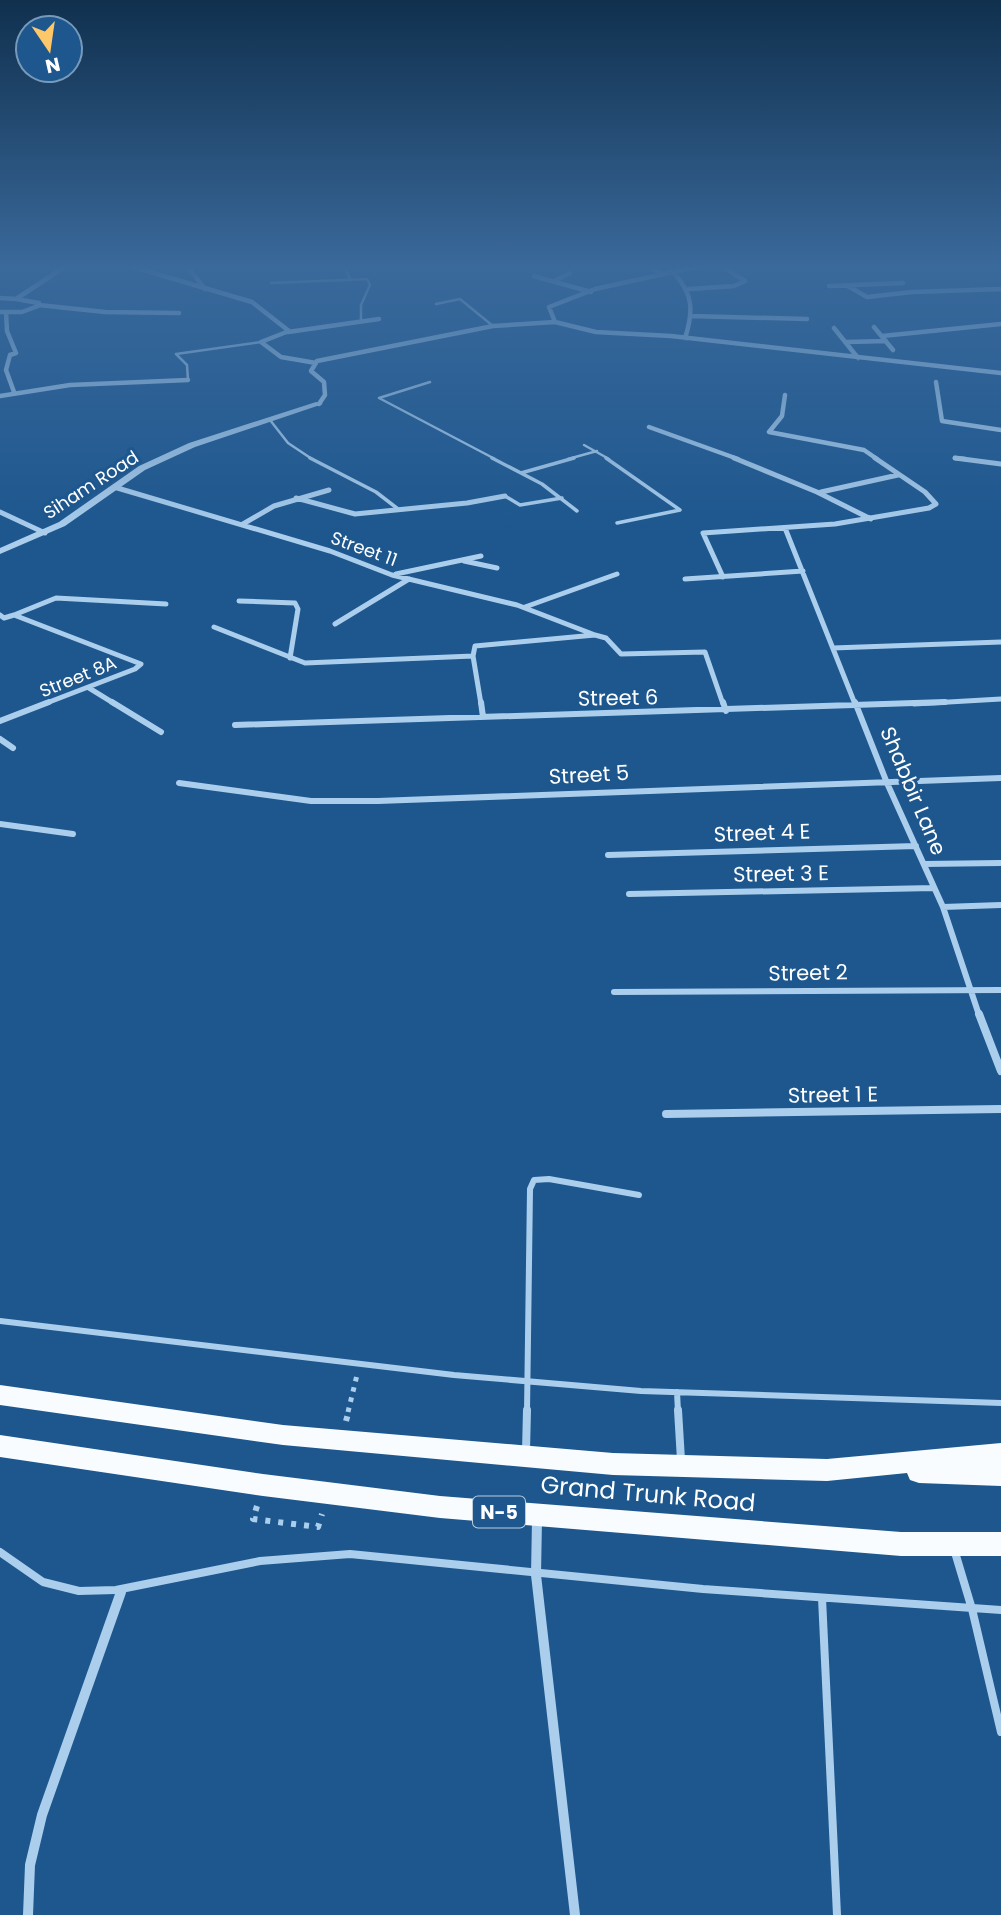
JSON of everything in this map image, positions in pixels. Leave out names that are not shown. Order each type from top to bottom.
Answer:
[{"type":"highway","name":"Grand Trunk Road","points":[[0,1395],[283,1435],[525,1458],[827,1470],[1001,1454]]},
{"type":"highway","name":"Grand Trunk Road","points":[[0,1446],[263,1485],[440,1507],[901,1544],[1001,1544]]},
{"type":"highway","points":[[827,1470],[1001,1475]]},
{"type":"street","points":[[10,355],[6,370],[13,392]]},
{"type":"street","points":[[279,355],[316,363],[353,355]]},
{"type":"street","points":[[835,355],[940,369],[1001,373]]},
{"type":"street","points":[[316,363],[311,371],[324,382],[325,395],[319,404]]},
{"type":"street","points":[[0,396],[45,388],[188,380]]},
{"type":"street","points":[[936,382],[942,421],[1001,430]]},
{"type":"street","points":[[723,577],[703,533],[872,519],[929,508],[936,504],[925,492],[864,450],[769,432],[782,416],[785,395]]},
{"type":"street","name":"Siham Road","points":[[0,551],[45,533],[142,468],[192,445],[319,404]]},
{"type":"street","points":[[649,427],[744,460],[820,492],[872,519]]},
{"type":"street","points":[[955,458],[1001,464]]},
{"type":"street","points":[[820,492],[898,475]]},
{"type":"street","name":"Street 11","points":[[114,487],[330,551],[392,575],[524,607],[606,638],[621,654],[705,652],[726,711]]},
{"type":"street","points":[[243,524],[271,505],[329,490]]},
{"type":"street","points":[[296,498],[355,514],[467,503],[505,496]]},
{"type":"street","points":[[0,512],[45,533]]},
{"type":"street","name":"Shabbir Lane","points":[[785,528],[859,707],[887,783],[943,907],[969,989],[1001,1071]]},
{"type":"street","points":[[392,575],[481,556]]},
{"type":"street","points":[[461,560],[497,568]]},
{"type":"street","points":[[685,579],[803,571]]},
{"type":"street","points":[[524,607],[617,574]]},
{"type":"street","points":[[335,624],[409,579]]},
{"type":"street","points":[[14,615],[55,598],[166,604]]},
{"type":"street","points":[[239,601],[295,603],[298,609],[290,657]]},
{"type":"street","name":"Street 8A","points":[[0,615],[4,618],[14,615],[141,664],[89,688],[0,721]]},
{"type":"street","points":[[214,626],[305,663],[473,656]]},
{"type":"street","points":[[484,717],[473,656],[473,648],[479,643],[596,635]]},
{"type":"street","points":[[833,648],[1001,642]]},
{"type":"street","points":[[89,688],[161,732]]},
{"type":"street","name":"Street 6","points":[[235,725],[859,707],[1001,699]]},
{"type":"street","points":[[0,739],[13,748]]},
{"type":"street","name":"Street 5","points":[[179,783],[311,801],[378,801],[1001,778]]},
{"type":"street","points":[[0,824],[73,834]]},
{"type":"street","name":"Street 4 E","points":[[608,855],[916,846]]},
{"type":"street","points":[[924,864],[1001,863]]},
{"type":"street","name":"Street 3 E","points":[[629,894],[934,888]]},
{"type":"street","points":[[943,907],[1001,905]]},
{"type":"street","name":"Street 2","points":[[614,992],[1001,990]]},
{"type":"street","name":"Street 1 E","points":[[666,1114],[1001,1109]]},
{"type":"street","points":[[537,1515],[536,1575],[575,1915]]},
{"type":"street","points":[[27,1915],[26,1889],[34,1848],[63,1751],[121,1591]]},
{"type":"lane","points":[[177,355],[187,365],[188,380]]},
{"type":"lane","points":[[430,382],[379,398],[521,473],[562,498],[577,511]]},
{"type":"lane","points":[[270,419],[273,428],[288,442],[360,486],[378,493],[398,509]]},
{"type":"lane","points":[[584,445],[597,451],[680,510],[617,523]]},
{"type":"lane","points":[[521,473],[597,451]]},
{"type":"lane","points":[[505,496],[520,505],[562,498]]},
{"type":"lane","points":[[525,1458],[530,1189],[534,1180],[549,1179],[639,1195]]},
{"type":"lane","points":[[0,1321],[454,1375],[527,1381],[677,1392],[1001,1403]]},
{"type":"lane","points":[[677,1392],[682,1466]]},
{"type":"lane","points":[[952,1544],[972,1609],[1001,1732]]},
{"type":"lane","points":[[0,1552],[23,1570],[57,1587],[98,1593],[121,1591],[202,1571],[305,1555],[350,1554],[536,1575],[1001,1610]]},
{"type":"lane","points":[[822,1598],[838,1915]]},
{"type":"path","points":[[253,1520],[318,1527]]}]
